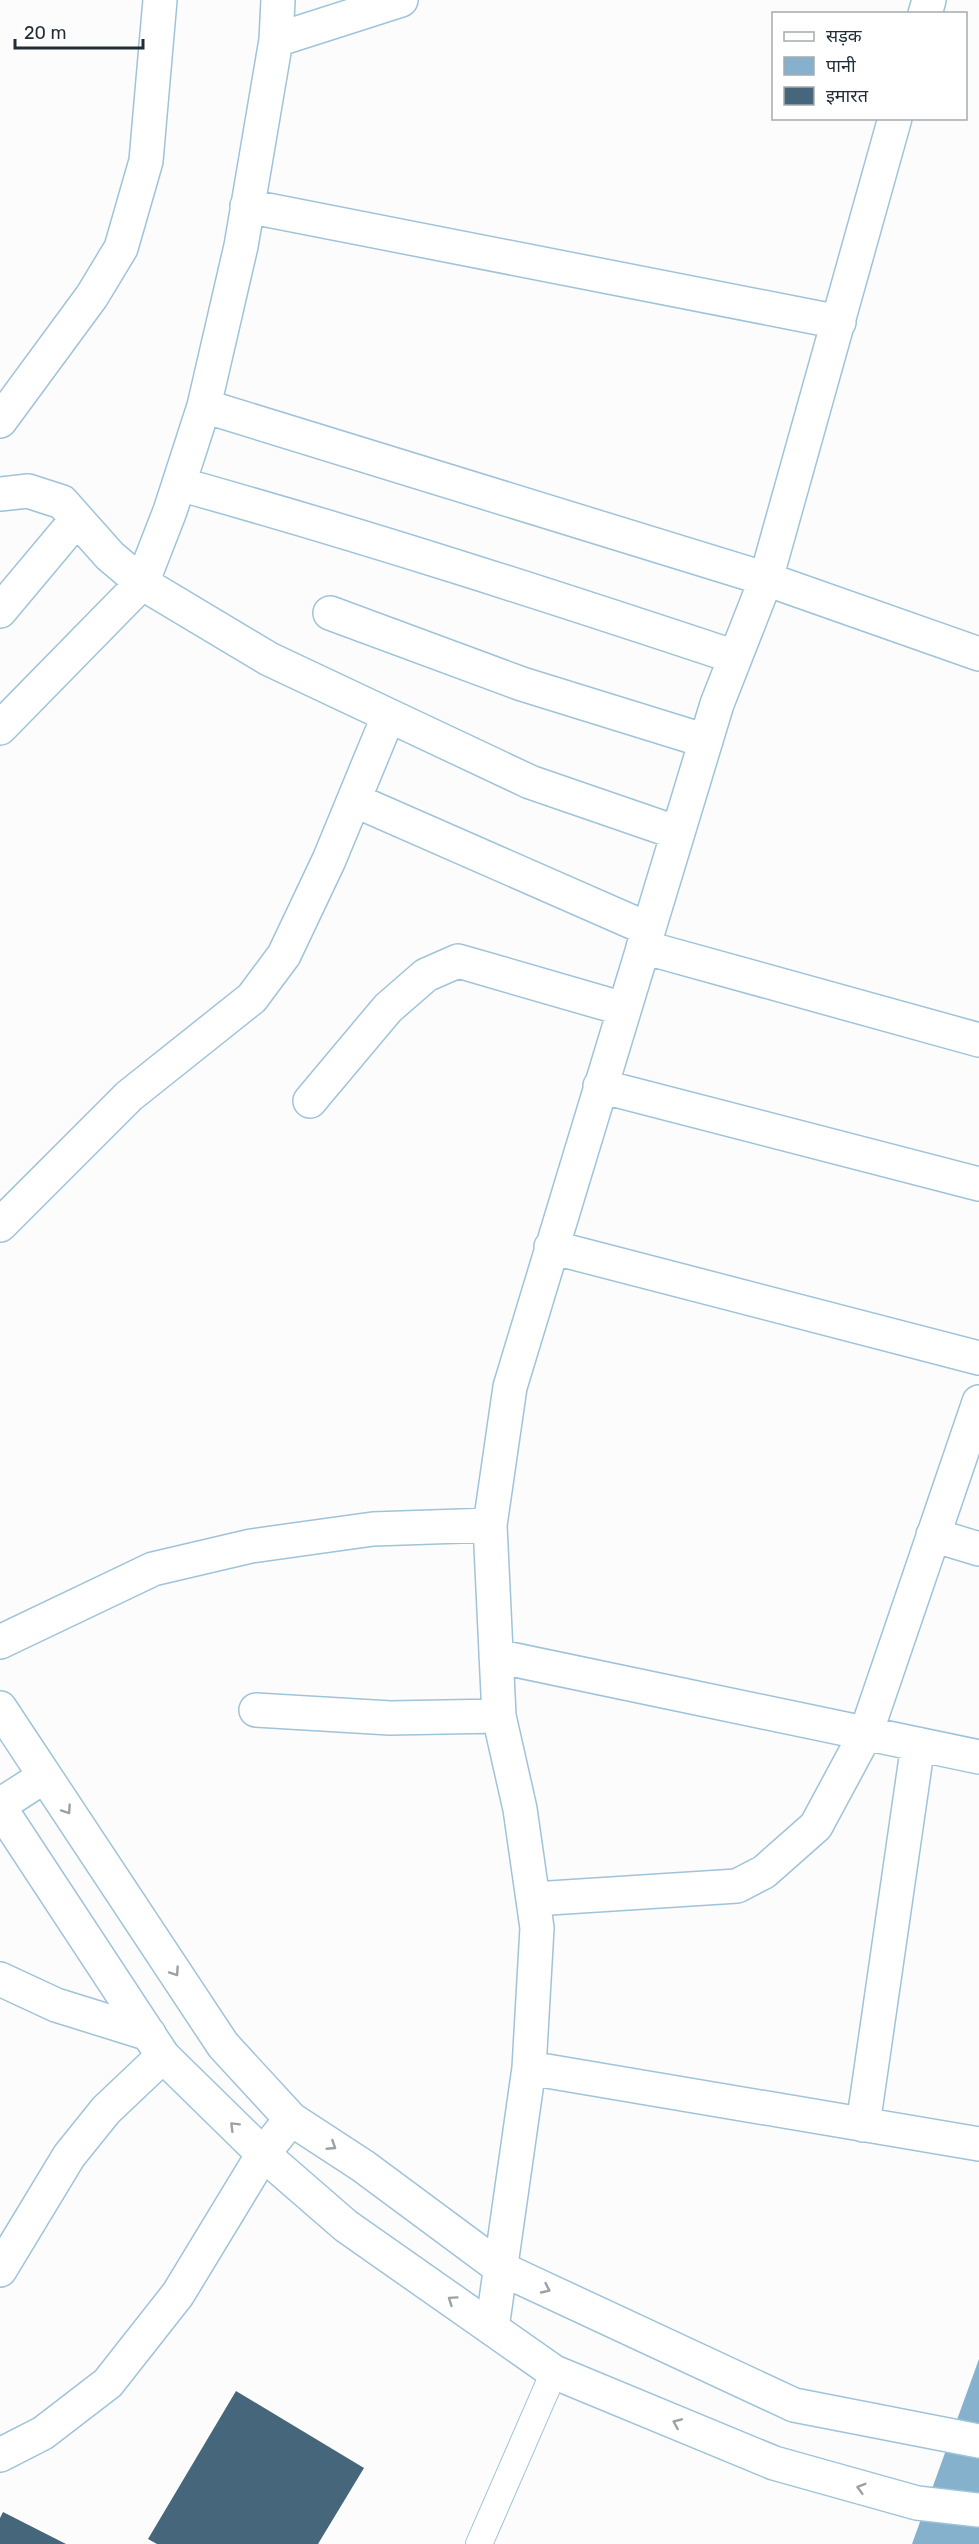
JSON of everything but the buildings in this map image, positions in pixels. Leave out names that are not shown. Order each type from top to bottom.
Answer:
[{"type":"street","points":[[0,421],[92,296],[121,248],[146,161],[160,0]]},
{"type":"street","points":[[0,728],[142,584],[204,406],[225,319],[276,40],[278,0]]},
{"type":"street","points":[[276,40],[401,0]]},
{"type":"street","points":[[492,2328],[529,2068],[537,1928],[520,1809],[500,1716],[496,1656],[490,1525],[510,1387],[706,741],[735,657],[766,579],[894,120]]},
{"type":"street","points":[[247,206],[839,322]]},
{"type":"street","points":[[204,406],[766,579],[979,654]]},
{"type":"street","points":[[178,484],[333,526],[460,565],[735,657]]},
{"type":"street","points":[[0,494],[28,491],[62,502],[110,555],[142,584],[270,659],[388,717],[530,782],[678,833]]},
{"type":"street","points":[[0,611],[77,519]]},
{"type":"street","points":[[330,613],[522,684],[706,741]]},
{"type":"street","points":[[0,1225],[129,1096],[252,998],[284,955],[354,800],[388,717]]},
{"type":"street","points":[[354,800],[646,938],[979,1040]]},
{"type":"street","points":[[310,1101],[388,1008],[426,975],[458,961],[624,1010]]},
{"type":"street","points":[[600,1086],[979,1184]]},
{"type":"street","points":[[551,1247],[979,1358]]},
{"type":"street","points":[[534,1899],[737,1886],[764,1872],[816,1826],[866,1734],[979,1402]]},
{"type":"street","points":[[0,1642],[153,1569],[251,1546],[373,1529],[490,1525]]},
{"type":"street","points":[[933,1535],[979,1549]]},
{"type":"street","points":[[496,1656],[979,1757]]},
{"type":"street","points":[[0,1708],[223,2045],[291,2119],[363,2166],[502,2269],[794,2405],[979,2441]]},
{"type":"street","points":[[256,1710],[390,1718],[500,1716]]},
{"type":"street","points":[[863,2125],[918,1744]]},
{"type":"street","points":[[45,1776],[0,1806],[156,2045],[263,2154],[346,2226],[554,2372],[774,2463],[917,2503],[979,2510]]},
{"type":"street","points":[[0,1979],[156,2045]]},
{"type":"street","points":[[0,2270],[69,2156],[156,2045]]},
{"type":"street","points":[[529,2068],[979,2144]]},
{"type":"street","points":[[0,2455],[43,2433],[108,2383],[178,2294],[263,2154],[291,2119]]},
{"type":"lane","points":[[479,2544],[554,2372]]},
{"type":"water","points":[[979,2359],[979,2544],[912,2544]]}]
